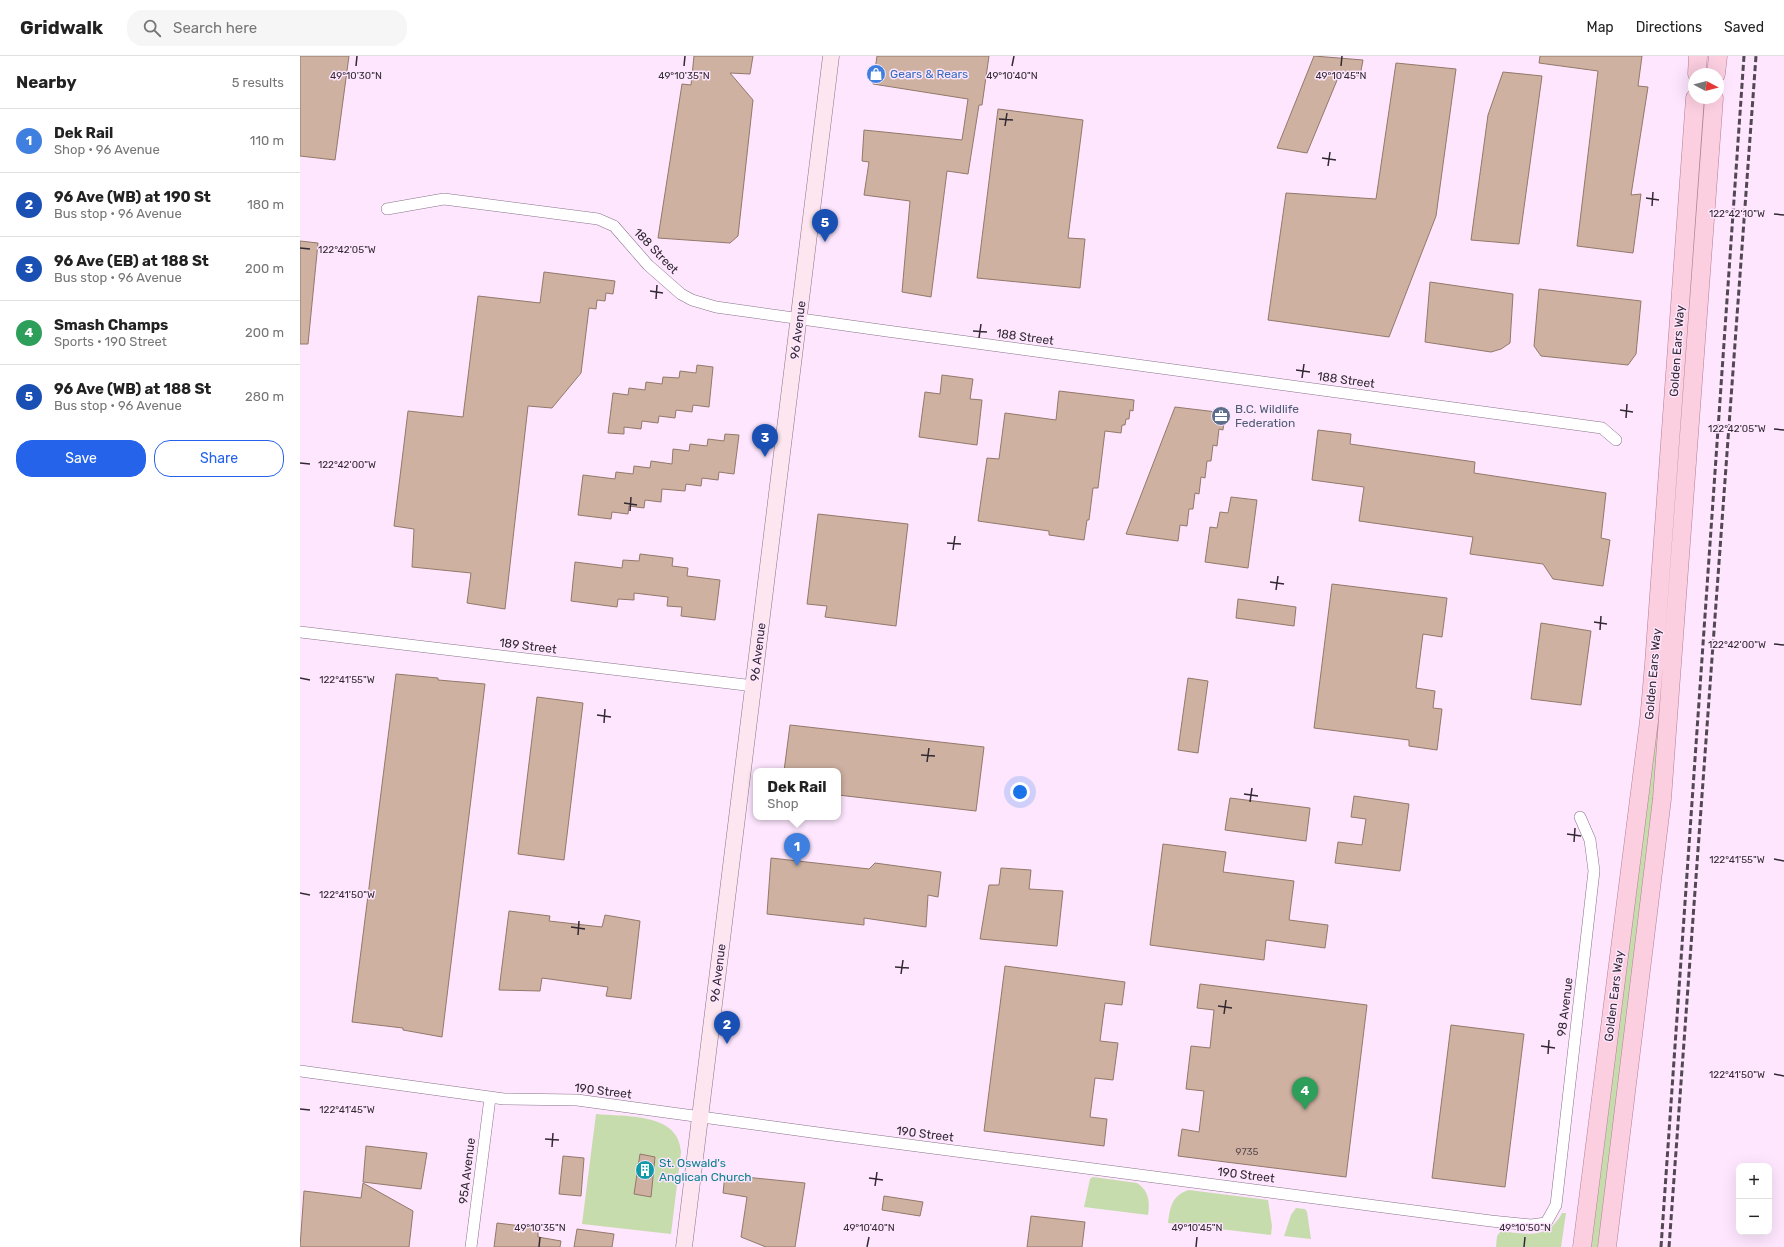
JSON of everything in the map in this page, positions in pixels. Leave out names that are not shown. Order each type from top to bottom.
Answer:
[{"type":"main road","name":"96 Avenue","points":[[684,1247],[831,56]]},
{"type":"main road","points":[[1697,68],[1698,56]]},
{"type":"main road","points":[[1717,68],[1718,56]]},
{"type":"main road","name":"Golden Ears Way","points":[[1582,1247],[1654,671],[1696,104]]},
{"type":"main road","name":"Golden Ears Way","points":[[1607,1247],[1662,799],[1714,104]]},
{"type":"street","name":"188 Street","points":[[387,209],[444,199],[598,218],[614,226],[648,265],[687,298],[716,307],[1602,428],[1616,440]]},
{"type":"street","name":"189 Street","points":[[300,632],[754,686]]},
{"type":"street","name":"98 Avenue","points":[[1546,1223],[1556,1205],[1594,871],[1590,840],[1580,817]]},
{"type":"street","name":"190 Street","points":[[300,1071],[490,1098],[518,1100],[577,1100],[701,1118],[1492,1221],[1531,1225],[1546,1223]]},
{"type":"street","name":"95A Avenue","points":[[471,1247],[490,1098]]},
{"type":"green space","points":[[1657,726],[1660,726],[1653,806],[1600,1247],[1591,1247]]},
{"type":"green space","points":[[596,1114],[649,1119],[661,1123],[671,1130],[678,1139],[681,1152],[671,1234],[582,1224]]},
{"type":"green space","points":[[1093,1177],[1137,1183],[1144,1189],[1148,1197],[1148,1215],[1084,1207],[1090,1179]]},
{"type":"green space","points":[[1189,1190],[1268,1200],[1272,1226],[1271,1235],[1168,1223],[1171,1207],[1175,1198],[1183,1192]]},
{"type":"green space","points":[[1296,1208],[1305,1209],[1307,1212],[1311,1239],[1284,1236],[1291,1215]]},
{"type":"green space","points":[[1562,1213],[1566,1213],[1561,1247],[1496,1247],[1497,1236],[1501,1231],[1528,1234],[1543,1231],[1550,1228]]},
{"type":"building","points":[[300,56],[349,56],[335,160],[300,156]]},
{"type":"building","points":[[694,56],[753,56],[750,74],[730,73],[753,100],[738,236],[730,243],[658,238],[682,84],[691,85]]},
{"type":"building","points":[[877,56],[989,56],[982,105],[979,105],[968,174],[947,171],[931,297],[902,292],[910,201],[864,195],[869,162],[862,161],[864,130],[962,140],[968,99],[873,84]]},
{"type":"building","points":[[1314,56],[1363,60],[1360,76],[1340,73],[1307,153],[1277,148]]},
{"type":"building","points":[[1540,56],[1642,56],[1638,86],[1648,87],[1631,195],[1641,194],[1633,253],[1577,246],[1598,71],[1539,63]]},
{"type":"building","points":[[1396,63],[1456,69],[1436,216],[1389,337],[1268,320],[1286,193],[1376,199]]},
{"type":"building","points":[[1503,72],[1542,76],[1519,244],[1471,240],[1488,115]]},
{"type":"building","points":[[998,109],[1083,120],[1068,238],[1085,239],[1080,288],[977,278]]},
{"type":"building","points":[[300,241],[318,243],[308,344],[300,344]]},
{"type":"building","points":[[544,272],[615,281],[613,294],[606,293],[605,301],[597,300],[596,309],[589,308],[581,373],[552,408],[528,406],[505,609],[467,603],[471,573],[412,567],[414,529],[394,526],[408,411],[463,417],[478,296],[540,303]]},
{"type":"building","points":[[1430,282],[1513,294],[1510,343],[1501,349],[1491,352],[1425,342]]},
{"type":"building","points":[[1539,289],[1641,301],[1636,354],[1628,365],[1541,356],[1534,346]]},
{"type":"building","points":[[697,365],[713,367],[709,407],[693,405],[692,412],[676,410],[675,418],[659,416],[658,423],[642,421],[641,429],[624,427],[624,434],[608,433],[613,393],[628,395],[629,388],[645,390],[646,382],[662,384],[663,377],[679,378],[680,371],[696,373]]},
{"type":"building","points":[[942,375],[973,379],[970,399],[982,400],[977,445],[919,437],[925,392],[940,394]]},
{"type":"building","points":[[1059,391],[1134,400],[1133,411],[1130,410],[1129,419],[1126,419],[1125,425],[1122,425],[1121,433],[1105,431],[1098,488],[1093,488],[1089,520],[1087,520],[1084,540],[1049,535],[1049,531],[978,521],[987,458],[999,459],[1005,413],[1056,420]]},
{"type":"building","points":[[1175,407],[1225,413],[1223,430],[1219,429],[1217,446],[1213,445],[1211,461],[1207,461],[1205,478],[1201,477],[1199,494],[1195,493],[1193,509],[1189,509],[1187,526],[1180,525],[1178,541],[1126,534]]},
{"type":"building","points":[[1318,430],[1351,434],[1350,444],[1475,462],[1474,473],[1606,493],[1601,538],[1610,540],[1603,586],[1553,579],[1543,564],[1470,554],[1473,537],[1359,521],[1364,487],[1312,480]]},
{"type":"building","points":[[725,434],[739,435],[734,474],[719,472],[718,480],[702,478],[701,486],[686,484],[685,491],[662,489],[661,502],[645,500],[644,508],[629,506],[628,514],[612,512],[611,519],[578,515],[583,475],[615,479],[616,472],[633,474],[634,466],[650,468],[651,461],[672,464],[673,449],[689,451],[690,444],[707,446],[708,439],[724,441]]},
{"type":"building","points":[[1231,497],[1257,500],[1248,568],[1205,562],[1210,527],[1217,528],[1220,512],[1228,513]]},
{"type":"building","points":[[818,514],[908,524],[896,626],[825,617],[827,606],[807,604]]},
{"type":"building","points":[[640,554],[673,558],[672,566],[688,568],[687,576],[720,580],[715,620],[681,616],[682,607],[667,606],[668,597],[634,593],[634,600],[618,599],[617,607],[571,601],[575,562],[622,568],[623,560],[639,561]]},
{"type":"building","points":[[1332,584],[1447,598],[1442,637],[1423,634],[1416,688],[1435,691],[1433,708],[1442,709],[1437,750],[1409,746],[1409,740],[1314,728]]},
{"type":"building","points":[[1238,599],[1296,607],[1294,626],[1236,618]]},
{"type":"building","points":[[1541,623],[1591,631],[1581,705],[1531,699]]},
{"type":"building","points":[[396,674],[438,678],[438,680],[485,684],[442,1037],[403,1030],[403,1028],[352,1022]]},
{"type":"building","points":[[1188,678],[1208,681],[1198,753],[1178,750]]},
{"type":"building","points":[[537,697],[583,703],[564,860],[518,854]]},
{"type":"building","points":[[790,725],[984,747],[976,811],[841,795],[841,768],[784,768]]},
{"type":"building","points":[[1354,796],[1409,804],[1400,871],[1335,863],[1338,842],[1362,845],[1366,819],[1351,817]]},
{"type":"building","points":[[1230,798],[1310,808],[1306,841],[1225,830]]},
{"type":"building","points":[[1163,844],[1226,852],[1223,872],[1294,881],[1289,920],[1328,925],[1325,948],[1266,940],[1264,960],[1150,945]]},
{"type":"building","points":[[771,858],[869,869],[875,863],[941,872],[938,897],[928,895],[926,927],[864,918],[864,925],[767,914]]},
{"type":"building","points":[[1001,868],[1031,870],[1029,889],[1063,891],[1057,946],[980,939],[989,885],[999,885]]},
{"type":"building","points":[[509,911],[550,916],[549,921],[602,927],[605,915],[640,921],[631,999],[606,996],[608,987],[542,978],[540,991],[499,990]]},
{"type":"building","points":[[1005,966],[1125,982],[1122,1005],[1105,1003],[1100,1041],[1118,1043],[1113,1080],[1095,1078],[1090,1117],[1107,1119],[1104,1146],[984,1131]]},
{"type":"building","points":[[1200,984],[1367,1005],[1346,1177],[1178,1156],[1182,1129],[1199,1132],[1204,1091],[1186,1089],[1191,1046],[1210,1048],[1214,1010],[1197,1008]]},
{"type":"building","points":[[1451,1025],[1524,1034],[1505,1187],[1432,1178]]},
{"type":"building","points":[[366,1146],[427,1153],[421,1189],[363,1182]]},
{"type":"building","name":"St. Oswald's Anglican Church","points":[[640,1154],[655,1157],[651,1197],[634,1194]]},
{"type":"building","points":[[563,1156],[584,1158],[581,1196],[559,1194]]},
{"type":"building","points":[[725,1175],[805,1183],[795,1247],[766,1247],[741,1237],[747,1197],[723,1193]]},
{"type":"building","points":[[363,1183],[413,1211],[409,1247],[300,1247],[304,1191],[361,1198]]},
{"type":"building","points":[[884,1196],[923,1202],[920,1216],[882,1210]]},
{"type":"building","points":[[1031,1216],[1085,1222],[1082,1247],[1027,1247]]},
{"type":"building","points":[[497,1223],[538,1228],[538,1237],[561,1241],[560,1247],[494,1247]]},
{"type":"building","points":[[577,1229],[614,1234],[612,1247],[574,1247]]},
{"type":"railway","points":[[1661,1247],[1744,56]]},
{"type":"railway","points":[[1669,1247],[1756,56]]},
{"type":"place","name":"Gears & Rears","points":[[876,74]]},
{"type":"place","name":"96 Ave (WB) at 188 St","points":[[825,242]]},
{"type":"place","name":"B.C. Wildlife Federation","points":[[1221,416]]},
{"type":"place","name":"96 Ave (EB) at 188 St","points":[[765,457]]},
{"type":"place","name":"Dek Rail","points":[[797,866]]},
{"type":"place","name":"96 Ave (WB) at 190 St","points":[[727,1044]]},
{"type":"place","name":"Smash Champs","points":[[1305,1110]]},
{"type":"place","name":"St. Oswald's Anglican Church","points":[[645,1170]]}]
